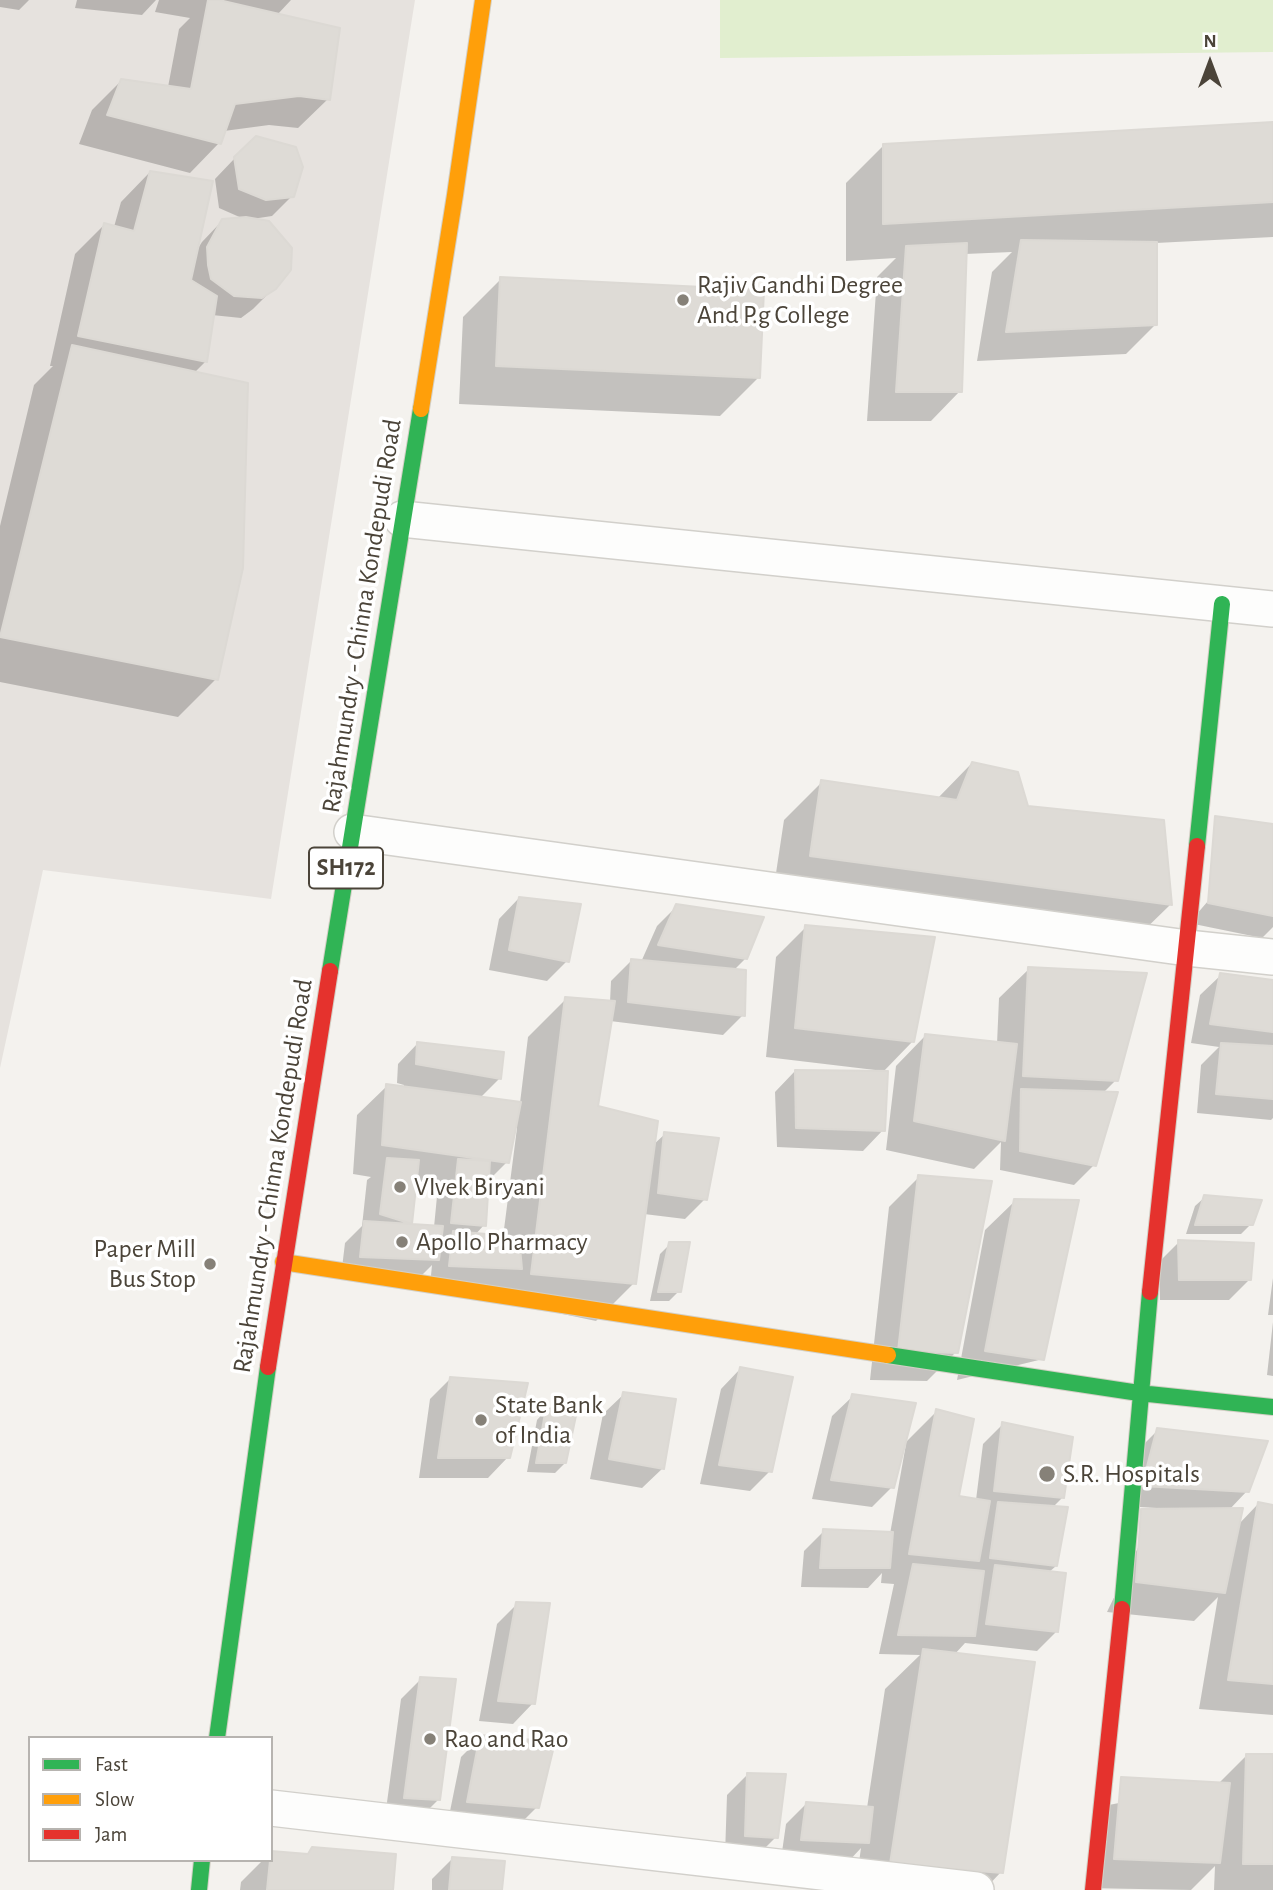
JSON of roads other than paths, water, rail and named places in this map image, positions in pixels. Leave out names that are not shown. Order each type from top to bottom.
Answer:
[{"type":"street","name":"Rajahmundry - Chinna Kondepudi Road","points":[[217,1736],[283,1262],[455,195],[483,0]]},
{"type":"street","points":[[402,520],[1273,609]]},
{"type":"street","points":[[1093,1890],[1118,1645],[1139,1393],[1222,604]]},
{"type":"street","points":[[352,832],[1187,948],[1273,957]]},
{"type":"street","points":[[283,1262],[1139,1393],[1273,1407]]},
{"type":"street","points":[[273,1808],[976,1890]]},
{"type":"street","points":[[198,1890],[202,1862]]},
{"type":"place","name":"Rajiv Gandhi Degree And P.g College","points":[[683,300]]},
{"type":"place","name":"VIvek Biryani","points":[[400,1187]]},
{"type":"place","name":"Apollo Pharmacy","points":[[402,1242]]},
{"type":"place","name":"Paper Mill Bus Stop","points":[[210,1264]]},
{"type":"place","name":"State Bank of India","points":[[481,1420]]},
{"type":"place","name":"S.R. Hospitals","points":[[1047,1474]]},
{"type":"place","name":"Rao and Rao","points":[[430,1739]]}]
